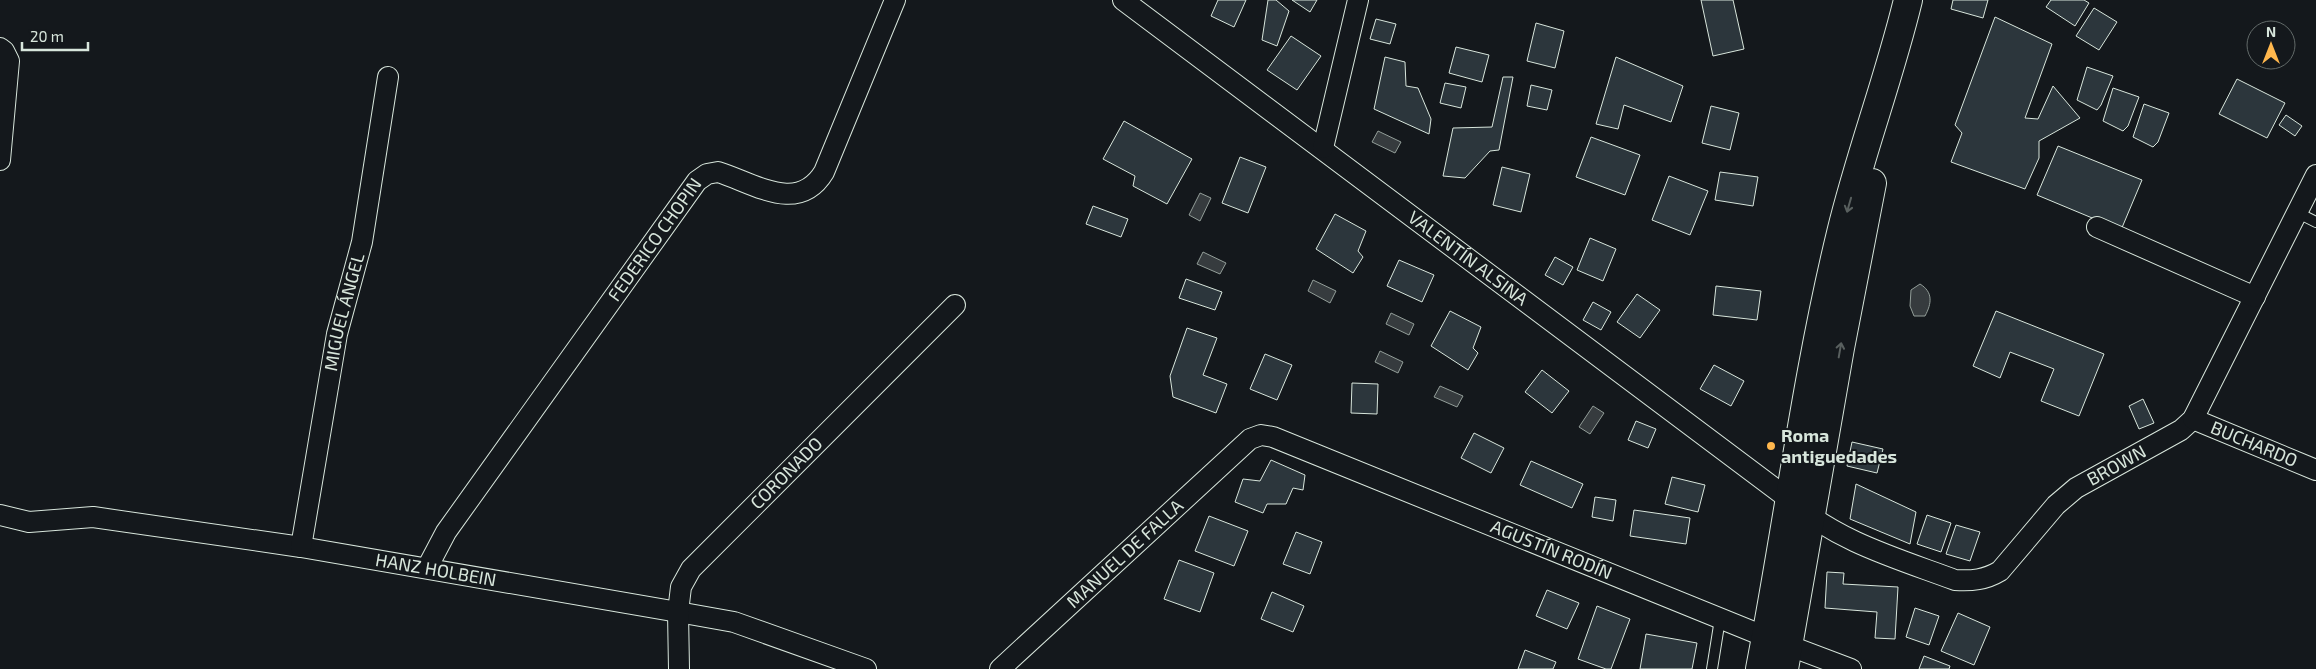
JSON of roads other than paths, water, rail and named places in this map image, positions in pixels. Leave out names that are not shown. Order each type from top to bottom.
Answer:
[{"type":"main road","points":[[1783,644],[1790,500],[1817,351],[1842,232],[1894,58],[1908,0]]},
{"type":"main road","points":[[1760,669],[1783,644],[1811,518],[1894,58]]},
{"type":"main road","points":[[1811,518],[1806,506],[1804,492],[1820,398],[1817,351]]},
{"type":"street","name":"FEDERICO CHOPIN","points":[[426,568],[446,532],[697,181],[707,174],[718,172],[782,195],[797,195],[817,183],[824,172],[895,0]]},
{"type":"street","name":"VALENTÍN ALSINA","points":[[1123,0],[1323,148],[1790,500],[1811,518]]},
{"type":"street","points":[[1323,148],[1358,0]]},
{"type":"street","points":[[0,48],[4,51],[9,61],[0,160]]},
{"type":"street","name":"MIGUEL ÁNGEL","points":[[301,548],[337,334],[362,242],[388,77]]},
{"type":"street","name":"BROWN","points":[[1811,518],[1854,542],[1955,580],[1972,581],[1988,578],[2000,571],[2056,505],[2076,488],[2181,430],[2193,419],[2316,174]]},
{"type":"street","points":[[2097,227],[2255,297]]},
{"type":"street","name":"CORONADO","points":[[679,669],[678,612],[681,587],[691,569],[955,305]]},
{"type":"street","name":"BUCHARDO","points":[[2193,419],[2316,470]]},
{"type":"street","name":"AGUSTÍN RODÍN","points":[[1250,439],[1262,435],[1273,436],[1720,619],[1851,669]]},
{"type":"street","name":"MANUEL DE FALLA","points":[[1000,669],[1250,439]]},
{"type":"street","name":"HANZ HOLBEIN","points":[[0,515],[28,522],[93,517],[426,568],[678,612],[734,622],[866,669]]},
{"type":"lane","points":[[2298,213],[2316,222]]},
{"type":"lane","points":[[1712,669],[1720,619]]},
{"type":"place","name":"Roma antiguedades","points":[[1771,446]]}]
